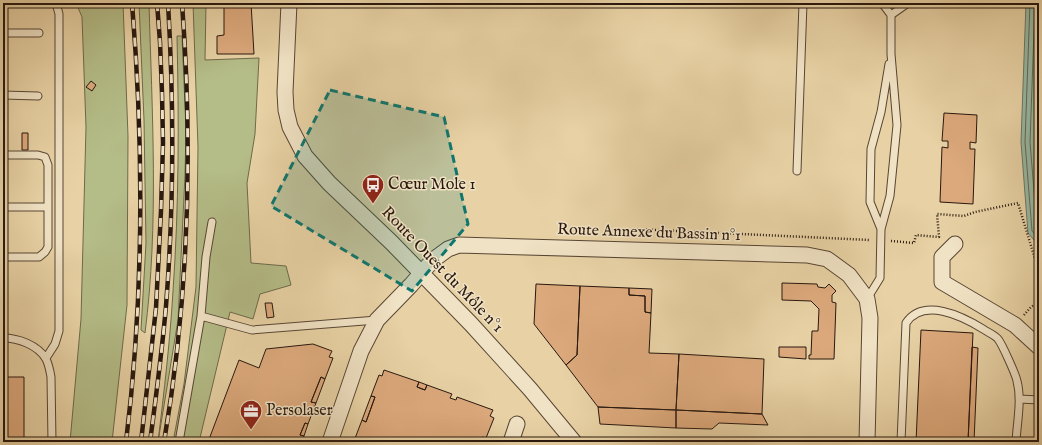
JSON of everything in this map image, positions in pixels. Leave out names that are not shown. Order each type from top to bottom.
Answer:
[{"type":"street","name":"Route Ouest du Môle n°1","points":[[289,3],[285,92],[286,110],[290,127],[305,156],[329,183],[421,272],[471,324],[530,389],[574,442]]},
{"type":"street","points":[[955,244],[942,257],[942,282],[1015,326],[1039,347]]},
{"type":"street","name":"Route Annexe du Bassin n°1","points":[[330,442],[361,350],[378,320],[412,285],[421,272],[433,260],[448,249],[459,245],[807,255],[827,259],[849,275],[867,299]]},
{"type":"street","points":[[867,299],[870,318],[867,442]]},
{"type":"street","points":[[511,442],[517,424]]},
{"type":"lane","points":[[46,358],[55,344],[59,331],[58,14],[56,3]]},
{"type":"lane","points":[[797,171],[803,3]]},
{"type":"lane","points":[[867,299],[880,278],[881,229],[890,196],[897,125],[891,54],[891,15],[882,3]]},
{"type":"lane","points":[[891,15],[908,3]]},
{"type":"lane","points":[[3,33],[39,33]]},
{"type":"lane","points":[[881,229],[870,202],[871,149],[881,112],[891,54]]},
{"type":"lane","points":[[3,95],[38,96]]},
{"type":"lane","points":[[3,155],[38,155],[45,157],[48,165],[48,247],[39,257],[3,257]]},
{"type":"lane","points":[[3,206],[48,206]]},
{"type":"lane","points":[[179,442],[201,316],[206,257],[212,222]]},
{"type":"lane","points":[[901,442],[906,323],[910,317],[916,313],[931,310],[947,312],[974,324],[998,338],[1017,380],[1019,399],[1016,442]]},
{"type":"lane","points":[[201,316],[252,330],[378,320]]},
{"type":"lane","points":[[3,338],[13,338],[25,342],[38,350],[46,358],[50,377],[52,442]]},
{"type":"lane","points":[[1019,399],[1039,400]]},
{"type":"path","points":[[634,229],[914,243],[916,235],[939,238],[937,214],[964,216],[975,212],[1018,203],[1039,272]]},
{"type":"highlighted area","points":[[330,90],[444,117],[468,224],[412,291],[271,206]]},
{"type":"shaded area","points":[[76,3],[123,3],[128,136],[127,305],[112,442],[70,442],[81,319],[86,127],[82,17]]},
{"type":"shaded area","points":[[139,3],[149,3],[153,127],[152,251],[145,333],[141,330],[146,243],[144,120]]},
{"type":"shaded area","points":[[193,3],[206,3],[205,60],[259,58],[255,134],[247,183],[251,263],[286,266],[291,285],[260,294],[253,319],[230,312],[199,442],[173,442],[184,384],[196,287],[198,147]]},
{"type":"shaded area","points":[[177,36],[182,36],[186,130],[185,175],[178,320],[158,442],[169,348],[175,259],[178,164]]},
{"type":"water","points":[[1026,3],[1039,3],[1039,246],[1028,233],[1021,142]]},
{"type":"building","points":[[224,3],[251,3],[254,54],[217,54],[217,36],[224,35]]},
{"type":"building","points":[[91,81],[96,85],[92,91],[86,87]]},
{"type":"building","points":[[944,113],[977,115],[976,143],[970,142],[970,149],[975,149],[973,204],[940,202],[942,147],[948,148],[948,141],[942,141]]},
{"type":"building","points":[[22,133],[28,133],[28,150],[22,150]]},
{"type":"building","points":[[782,283],[817,284],[818,287],[825,288],[829,284],[836,291],[832,295],[832,302],[836,303],[834,359],[809,359],[809,355],[811,355],[812,331],[818,331],[819,309],[811,301],[782,300]]},
{"type":"building","points":[[536,284],[580,286],[577,355],[566,365],[534,324]]},
{"type":"building","points":[[580,286],[629,288],[629,295],[645,296],[645,312],[651,313],[649,353],[679,354],[676,410],[598,407],[566,365],[577,355]]},
{"type":"building","points":[[629,288],[652,289],[651,313],[645,312],[645,296],[629,295]]},
{"type":"building","points":[[265,303],[272,303],[274,317],[267,318]]},
{"type":"building","points":[[921,330],[973,333],[968,442],[916,442]]},
{"type":"building","points":[[313,344],[332,351],[329,357],[333,358],[325,379],[321,377],[311,402],[316,403],[308,424],[305,423],[300,435],[304,436],[302,442],[208,442],[239,360],[259,368],[266,349]]},
{"type":"building","points":[[779,347],[806,347],[806,359],[779,357]]},
{"type":"building","points":[[972,347],[978,348],[974,442],[968,442]]},
{"type":"building","points":[[679,354],[764,359],[762,414],[676,410]]},
{"type":"building","points":[[384,370],[419,382],[417,387],[425,390],[427,385],[452,394],[450,398],[456,400],[457,397],[493,410],[490,416],[494,418],[486,438],[482,437],[480,442],[354,441],[362,420],[366,422],[375,397],[371,396],[379,375],[382,376]]},
{"type":"building","points":[[3,377],[24,377],[24,442],[3,442]]},
{"type":"building","points":[[321,377],[325,379],[316,403],[311,402]]},
{"type":"building","points":[[419,382],[427,385],[425,390],[417,387]]},
{"type":"building","points":[[371,396],[375,397],[366,422],[362,420]]},
{"type":"building","points":[[598,407],[676,410],[676,428],[600,424]]},
{"type":"building","points":[[676,410],[762,414],[768,425],[719,423],[712,429],[676,428]]},
{"type":"building","points":[[305,423],[308,424],[304,436],[300,435]]},
{"type":"railway","points":[[126,442],[136,332],[140,222],[139,113],[132,3]]},
{"type":"railway","points":[[141,442],[156,308],[161,211],[163,143],[160,42],[157,3]]},
{"type":"railway","points":[[150,442],[159,374],[171,230],[172,117],[168,3]]},
{"type":"railway","points":[[164,442],[179,333],[184,278],[188,168],[182,3]]},
{"type":"place","name":"Cœur Mole 1","points":[[373,204]]},
{"type":"place","name":"Persolaser","points":[[251,430]]}]
